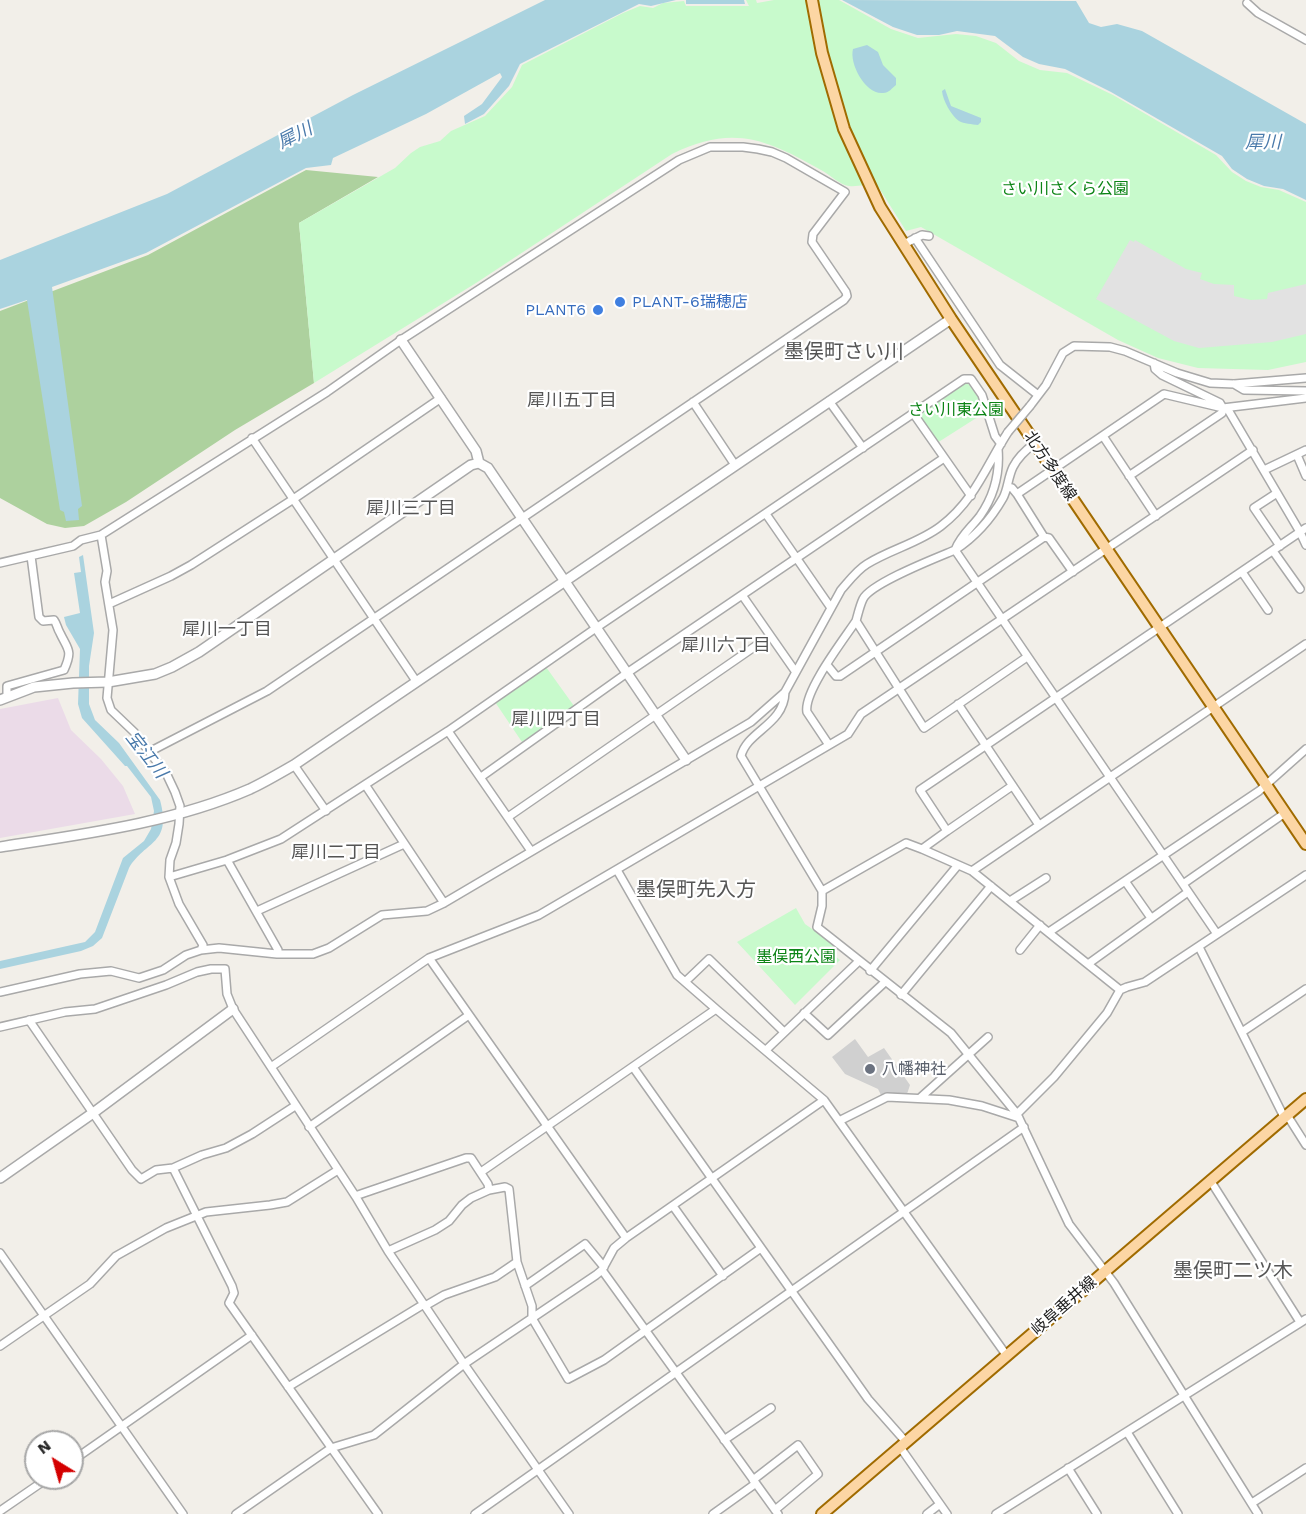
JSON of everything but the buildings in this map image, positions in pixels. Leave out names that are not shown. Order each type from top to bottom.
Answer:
[{"type":"main road","name":"北方多度線","points":[[812,0],[831,89],[849,139],[876,198],[951,319],[1306,844]]},
{"type":"main road","name":"岐阜垂井線","points":[[822,1514],[1306,1099]]},
{"type":"street","points":[[1246,1],[1258,13],[1306,40]]},
{"type":"street","points":[[0,563],[73,546],[81,540],[101,535],[327,392],[401,340],[679,160],[710,147],[743,147],[772,152],[845,192],[813,234],[812,242],[846,292],[847,296],[844,300],[267,691],[149,752]]},
{"type":"street","points":[[904,244],[922,235],[929,236]]},
{"type":"street","points":[[915,238],[1000,365],[1038,395]]},
{"type":"street","points":[[0,847],[67,837],[170,816],[247,790],[294,765],[951,319]]},
{"type":"street","points":[[401,340],[476,451],[479,463]]},
{"type":"street","points":[[1258,1514],[1114,1283],[1069,1224],[1018,1116],[951,1033],[817,927],[822,906],[822,891],[741,756],[742,751],[780,711],[785,692],[795,671],[853,575],[866,564],[916,541],[958,512],[971,496],[1008,432],[1038,395],[1064,353],[1074,346],[1110,347],[1125,351],[1177,373],[1210,383],[1234,384],[1306,378]]},
{"type":"street","points":[[1154,363],[1155,369],[1162,375],[1212,398],[1225,408],[1303,530],[1306,545]]},
{"type":"street","points":[[168,877],[227,860],[281,839],[448,731],[964,379],[971,379],[982,395],[999,446],[999,462],[990,499],[960,538],[955,550]]},
{"type":"street","points":[[1234,384],[1244,390],[1306,390]]},
{"type":"street","points":[[1017,494],[1164,394],[1225,408],[1306,398]]},
{"type":"street","points":[[109,604],[171,576],[292,500],[441,398]]},
{"type":"street","points":[[829,401],[863,448]]},
{"type":"street","points":[[693,402],[735,465]]},
{"type":"street","points":[[1129,476],[1215,418],[1225,408]]},
{"type":"street","points":[[913,413],[971,496]]},
{"type":"street","points":[[1103,436],[1156,516]]},
{"type":"street","points":[[252,438],[332,560],[416,681]]},
{"type":"street","points":[[829,745],[807,712],[806,706],[814,684],[856,621],[863,597],[876,586],[955,550],[969,541],[987,522],[1004,497],[1013,467],[1025,451],[1035,443]]},
{"type":"street","points":[[271,1067],[429,958],[539,915],[848,734],[861,714],[1253,450]]},
{"type":"street","points":[[1264,470],[1306,450]]},
{"type":"street","points":[[1297,455],[1306,476]]},
{"type":"street","points":[[481,777],[627,673],[944,458]]},
{"type":"street","points":[[4,699],[34,687],[105,682],[155,674],[172,667],[199,652],[471,465],[479,463],[488,468],[686,760]]},
{"type":"street","points":[[1007,488],[1012,488],[1017,494],[1044,537],[1049,538],[1073,572]]},
{"type":"street","points":[[1277,492],[1254,508],[1300,589]]},
{"type":"street","points":[[766,514],[831,608]]},
{"type":"street","points":[[947,831],[920,790],[1303,530]]},
{"type":"street","points":[[101,535],[107,571],[105,582],[113,630],[105,682],[107,698],[111,710],[134,732],[167,775],[175,792],[180,813],[168,877],[179,904],[203,945],[201,950]]},
{"type":"street","points":[[827,665],[836,676],[840,676],[1044,537]]},
{"type":"street","points":[[955,550],[1217,934]]},
{"type":"street","points":[[4,699],[7,686],[64,670],[68,661],[68,646],[54,620],[40,621],[31,556]]},
{"type":"street","points":[[1242,572],[1268,610]]},
{"type":"street","points":[[742,595],[795,671]]},
{"type":"street","points":[[856,621],[924,728],[1028,657]]},
{"type":"street","points":[[508,817],[770,636]]},
{"type":"street","points":[[972,871],[1306,644]]},
{"type":"street","points":[[0,992],[80,974],[111,971],[139,978],[154,974],[186,955],[201,950],[219,948],[277,954],[313,954],[329,948],[382,915],[427,910],[444,903],[752,722],[785,692]]},
{"type":"street","points":[[958,704],[1039,825]]},
{"type":"street","points":[[448,731],[531,851]]},
{"type":"street","points":[[1049,932],[1266,785],[1306,749]]},
{"type":"street","points":[[294,765],[326,811]]},
{"type":"street","points":[[366,786],[444,903]]},
{"type":"street","points":[[922,849],[1012,786]]},
{"type":"street","points":[[1183,884],[1285,813]]},
{"type":"street","points":[[257,911],[404,843]]},
{"type":"street","points":[[822,891],[906,843],[972,871],[1120,990]]},
{"type":"street","points":[[227,860],[278,950],[277,954]]},
{"type":"street","points":[[870,971],[958,866]]},
{"type":"street","points":[[617,870],[677,975],[824,1100],[1007,1356]]},
{"type":"street","points":[[1018,1116],[1107,1013],[1120,990],[1145,982],[1306,875]]},
{"type":"street","points":[[1010,901],[1046,878]]},
{"type":"street","points":[[1125,881],[1150,918]]},
{"type":"street","points":[[901,995],[991,886]]},
{"type":"street","points":[[1088,964],[1188,892]]},
{"type":"street","points":[[1020,950],[1040,925]]},
{"type":"street","points":[[1199,947],[1285,1116],[1306,1145]]},
{"type":"street","points":[[429,958],[626,1238]]},
{"type":"street","points":[[685,982],[709,959],[784,1032]]},
{"type":"street","points":[[766,1050],[859,961]]},
{"type":"street","points":[[0,1027],[65,1012],[95,1008],[166,986],[197,972],[225,969],[227,994],[233,1009],[356,1197],[388,1251],[569,1514]]},
{"type":"street","points":[[804,1013],[828,1035],[885,982]]},
{"type":"street","points":[[1242,1032],[1306,989]]},
{"type":"street","points":[[0,1178],[93,1113],[233,1009]]},
{"type":"street","points":[[481,1172],[716,1009]]},
{"type":"street","points":[[309,1127],[469,1015]]},
{"type":"street","points":[[28,1020],[132,1170],[141,1179],[156,1170],[173,1168],[202,1155],[226,1148],[296,1106]]},
{"type":"street","points":[[920,1098],[988,1037]]},
{"type":"street","points":[[633,1067],[903,1445],[947,1514]]},
{"type":"street","points":[[839,1121],[887,1097],[949,1100],[1018,1116]]},
{"type":"street","points":[[236,1514],[331,1448],[374,1435],[464,1364],[603,1268],[615,1248],[626,1238],[824,1100]]},
{"type":"street","points":[[475,1514],[1024,1127]]},
{"type":"street","points":[[356,1197],[466,1158],[471,1158],[481,1172],[489,1190]]},
{"type":"street","points":[[173,1168],[232,1286],[234,1293],[229,1303],[378,1514]]},
{"type":"street","points":[[0,1346],[90,1284],[116,1256],[166,1228],[206,1212],[287,1202],[338,1170]]},
{"type":"street","points":[[996,1514],[1303,1321],[1210,1180]]},
{"type":"street","points":[[388,1251],[435,1230],[449,1221],[471,1198],[489,1190],[505,1187],[509,1189],[517,1262],[532,1306],[532,1318],[568,1379],[604,1360],[761,1248]]},
{"type":"street","points":[[673,1206],[723,1276]]},
{"type":"street","points":[[525,1286],[585,1244],[603,1268],[724,1440],[754,1482],[776,1512],[818,1474],[798,1445],[754,1482],[712,1514]]},
{"type":"street","points":[[0,1253],[183,1514]]},
{"type":"street","points":[[288,1387],[424,1305],[444,1295],[495,1277],[517,1262]]},
{"type":"street","points":[[84,1453],[252,1335]]},
{"type":"street","points":[[724,1440],[771,1408]]},
{"type":"street","points":[[1127,1432],[1178,1514]]},
{"type":"street","points":[[1068,1468],[1097,1514]]},
{"type":"street","points":[[1252,1503],[1306,1468]]},
{"type":"street","points":[[0,1511],[31,1490]]},
{"type":"street","points":[[927,1514],[940,1504]]},
{"type":"shaded area","points":[[1130,240],[1134,242],[1135,240],[1186,269],[1202,273],[1200,279],[1214,284],[1234,285],[1234,296],[1251,300],[1267,299],[1268,293],[1306,284],[1306,334],[1272,342],[1199,348],[1174,341],[1096,299]]},
{"type":"shaded area","points":[[58,698],[71,730],[101,759],[123,786],[135,814],[0,838],[0,709]]},
{"type":"shaded area","name":"八幡神社","points":[[855,1039],[868,1057],[884,1048],[910,1085],[907,1094],[881,1095],[878,1089],[845,1074],[832,1057]]},
{"type":"green space","name":"さい川さくら公園","points":[[746,0],[756,0],[757,3],[774,0],[839,0],[891,29],[918,38],[956,34],[976,36],[996,43],[1019,61],[1040,70],[1067,73],[1113,95],[1216,155],[1232,172],[1246,181],[1261,187],[1279,190],[1306,202],[1306,362],[1268,370],[1198,368],[1158,358],[1118,340],[921,227],[906,231],[876,183],[849,186],[838,182],[802,159],[766,143],[731,138],[713,139],[672,154],[476,283],[314,383],[299,223],[395,168],[420,147],[440,141],[451,131],[485,116],[512,87],[522,65],[623,13],[640,6],[653,8],[663,3],[684,1],[686,6],[749,6]]},
{"type":"green space","points":[[306,170],[378,177],[299,223],[314,383],[84,526],[65,528],[47,524],[0,498],[0,311],[148,255]]},
{"type":"green space","name":"さい川東公園","points":[[966,381],[978,396],[981,415],[937,443],[918,414]]},
{"type":"green space","points":[[546,667],[574,706],[522,742],[495,702]]},
{"type":"green space","name":"墨俣西公園","points":[[796,908],[805,924],[835,945],[829,951],[840,960],[795,1005],[737,942]]},
{"type":"water","points":[[545,0],[676,0],[651,6],[639,4],[520,64],[509,86],[484,114],[465,124],[464,116],[482,104],[502,77],[500,73],[426,114],[333,158],[331,165],[306,168],[146,253],[52,287],[82,506],[78,509],[79,520],[66,521],[64,512],[60,510],[27,300],[0,309],[0,260],[167,194],[353,95]]},
{"type":"water","points":[[686,0],[744,0],[745,4],[686,4]]},
{"type":"water","name":"犀川","points":[[842,0],[1076,1],[1089,23],[1101,27],[1117,24],[1142,31],[1306,124],[1306,200],[1283,189],[1264,186],[1247,179],[1232,169],[1222,156],[1111,92],[1065,69],[1039,64],[1023,57],[995,36],[957,31],[939,35],[917,35],[893,27]]},
{"type":"water","points":[[867,45],[878,52],[883,65],[896,78],[896,85],[887,92],[877,92],[871,89],[856,70],[852,55],[853,49]]},
{"type":"water","points":[[945,89],[951,106],[981,118],[978,125],[961,122],[950,112],[942,91]]},
{"type":"water","name":"宝江川","points":[[83,555],[94,633],[89,666],[89,704],[95,720],[119,743],[160,800],[163,826],[160,834],[129,868],[102,938],[93,946],[81,951],[0,969],[0,961],[85,942],[95,932],[123,858],[144,841],[151,829],[154,811],[151,797],[127,766],[82,718],[78,704],[80,649],[64,617],[80,613],[74,573],[81,572],[79,557]]},
{"type":"place","name":"PLANT-6瑞穂店","points":[[620,302]]},
{"type":"place","name":"PLANT6","points":[[598,310]]},
{"type":"place","name":"八幡神社","points":[[870,1069]]},
{"type":"district","name":"墨俣町さい川","points":[[844,352]]},
{"type":"district","name":"犀川五丁目","points":[[572,401]]},
{"type":"district","name":"犀川三丁目","points":[[411,509]]},
{"type":"district","name":"犀川一丁目","points":[[227,630]]},
{"type":"district","name":"犀川六丁目","points":[[726,646]]},
{"type":"district","name":"犀川四丁目","points":[[556,720]]},
{"type":"district","name":"犀川二丁目","points":[[336,853]]},
{"type":"district","name":"墨俣町先入方","points":[[696,890]]},
{"type":"district","name":"墨俣町二ツ木","points":[[1233,1271]]}]
